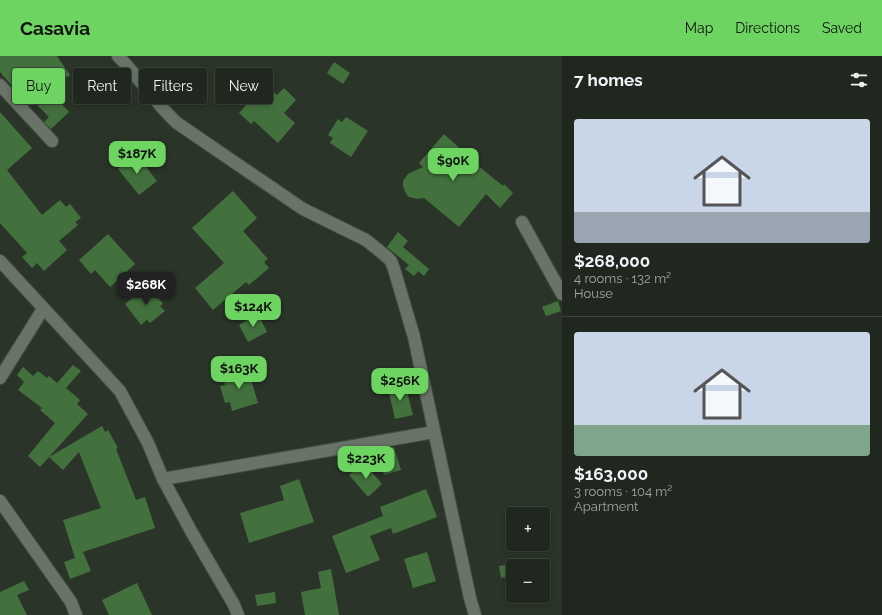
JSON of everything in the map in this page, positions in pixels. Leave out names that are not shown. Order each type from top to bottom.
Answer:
[{"type":"street","points":[[118,56],[138,77],[165,112],[182,127],[303,209],[366,240],[391,261],[414,337],[470,598],[475,615]]},
{"type":"street","points":[[0,85],[52,141]]},
{"type":"street","points":[[522,222],[562,294]]},
{"type":"street","points":[[0,261],[120,391],[148,443],[163,479],[234,604],[238,615]]},
{"type":"street","points":[[0,378],[43,309]]},
{"type":"street","points":[[163,479],[434,432]]},
{"type":"street","points":[[0,501],[71,602],[76,615]]},
{"type":"building","points":[[0,56],[57,56],[70,75],[65,78],[65,68],[12,68],[12,86],[0,72]]},
{"type":"building","points":[[334,62],[350,73],[343,84],[327,73]]},
{"type":"building","points":[[284,88],[296,100],[284,113],[295,123],[278,143],[254,121],[251,124],[239,113],[247,104],[273,104],[273,91],[277,95]]},
{"type":"building","points":[[36,104],[61,104],[69,112],[51,129],[44,122],[49,117]]},
{"type":"building","points":[[0,112],[32,148],[7,170],[42,215],[60,200],[66,207],[70,204],[81,218],[75,222],[78,225],[59,241],[67,250],[44,271],[37,263],[32,268],[22,257],[27,253],[0,223]]},
{"type":"building","points":[[346,117],[368,131],[351,157],[330,143],[333,138],[328,135],[338,119],[342,122]]},
{"type":"building","points":[[444,134],[467,155],[466,156],[503,186],[504,184],[513,193],[500,208],[486,194],[459,227],[424,198],[418,199],[409,197],[403,186],[403,181],[408,174],[423,167],[419,163]]},
{"type":"building","points":[[136,154],[157,181],[139,195],[118,169]]},
{"type":"building","points":[[233,191],[257,218],[243,231],[268,259],[264,262],[269,268],[249,285],[246,282],[213,310],[195,288],[224,263],[192,228]]},
{"type":"building","points":[[398,232],[408,241],[403,247],[429,269],[424,276],[418,271],[414,276],[405,269],[409,265],[387,247]]},
{"type":"building","points":[[108,234],[135,264],[110,287],[95,270],[91,274],[79,260]]},
{"type":"building","points":[[148,285],[163,304],[160,306],[165,311],[150,323],[147,320],[141,325],[125,304]]},
{"type":"building","points":[[558,301],[561,311],[546,316],[542,307]]},
{"type":"building","points":[[258,314],[267,332],[248,342],[239,325]]},
{"type":"building","points":[[73,365],[81,371],[66,388],[80,400],[77,404],[88,414],[40,467],[28,456],[55,423],[40,410],[42,408],[18,390],[24,382],[17,375],[23,367],[33,376],[38,371],[47,378],[49,376],[57,383]]},
{"type":"building","points":[[248,369],[258,403],[232,411],[230,402],[225,403],[220,386],[225,385],[223,376]]},
{"type":"building","points":[[405,384],[413,415],[395,419],[388,388]]},
{"type":"building","points":[[102,426],[105,432],[108,430],[118,448],[116,449],[136,500],[145,497],[155,528],[83,552],[91,571],[70,579],[64,562],[75,558],[63,520],[101,508],[79,452],[63,470],[49,457]]},
{"type":"building","points":[[394,447],[401,470],[384,475],[377,452]]},
{"type":"building","points":[[363,462],[382,484],[368,497],[349,475]]},
{"type":"building","points":[[299,479],[314,522],[249,543],[240,513],[284,500],[280,486]]},
{"type":"building","points":[[426,489],[437,517],[393,534],[391,528],[370,536],[380,560],[346,573],[332,536],[383,516],[380,507]]},
{"type":"building","points":[[427,552],[436,581],[413,588],[404,559]]},
{"type":"building","points":[[506,565],[506,577],[501,578],[499,566]]},
{"type":"building","points":[[331,569],[339,615],[305,615],[301,592],[321,588],[318,572]]},
{"type":"building","points":[[24,581],[29,590],[17,595],[27,615],[0,615],[0,592]]},
{"type":"building","points":[[137,583],[152,615],[109,615],[102,600]]},
{"type":"building","points":[[275,592],[276,603],[257,606],[255,595]]}]
